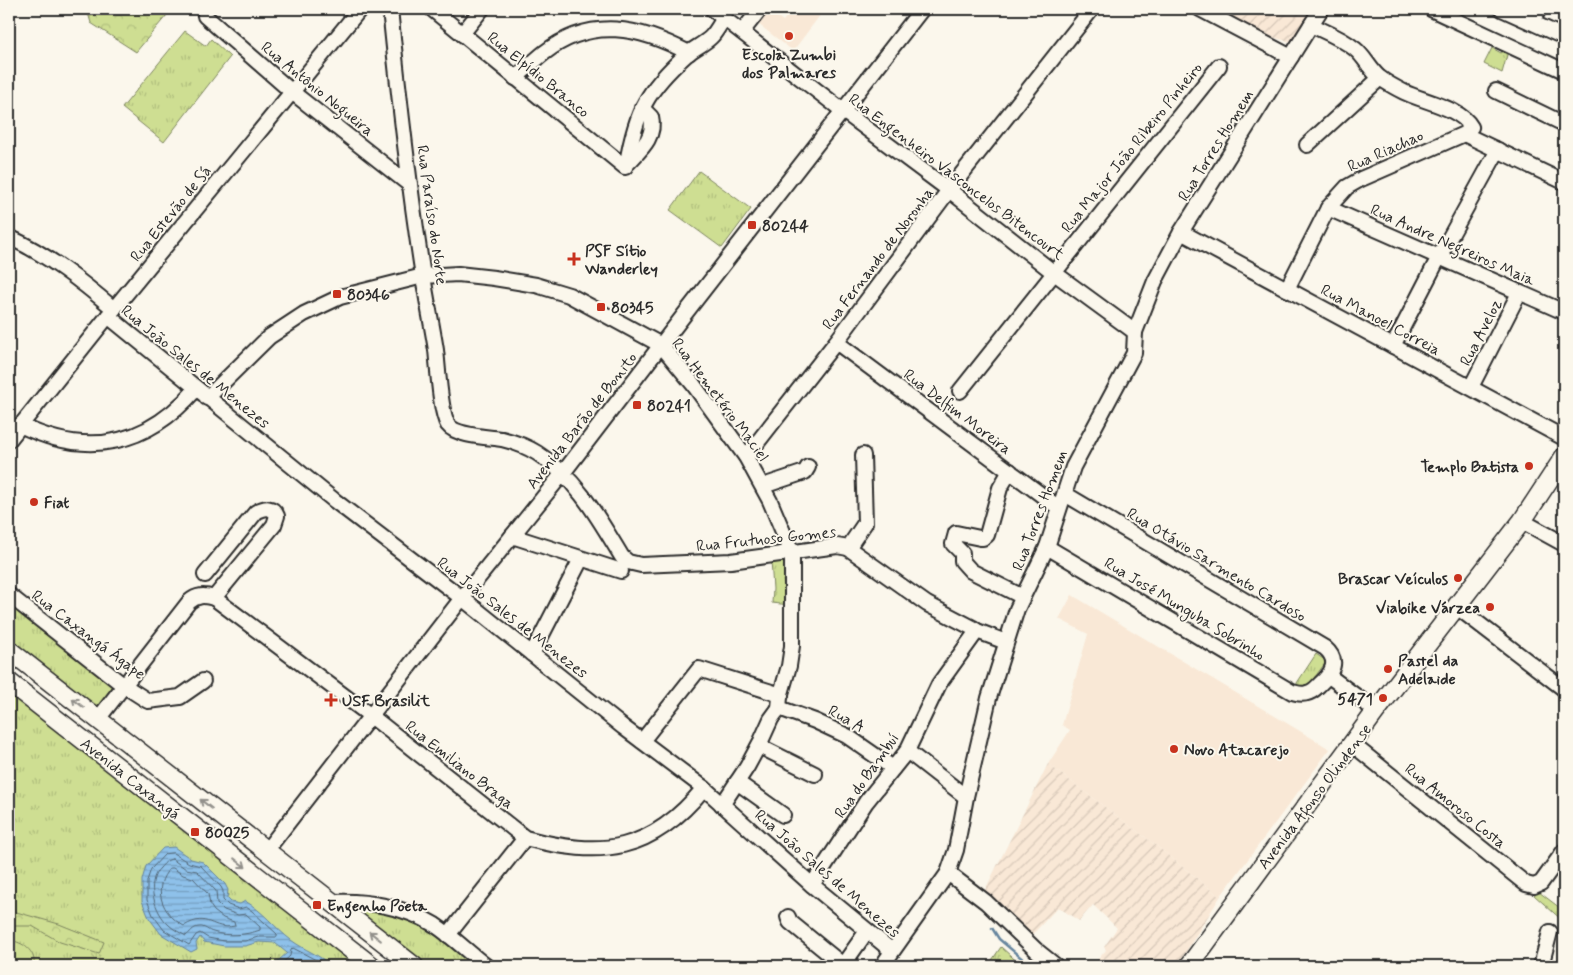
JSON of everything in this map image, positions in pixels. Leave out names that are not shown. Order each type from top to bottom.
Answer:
[{"type":"main road","name":"Avenida Afonso Olindense","points":[[1189,966],[1376,711],[1522,521],[1564,458]]},
{"type":"main road","name":"Avenida Caxangá","points":[[9,650],[414,966]]},
{"type":"main road","name":"Avenida Caxangá","points":[[9,682],[372,966]]},
{"type":"street","name":"Rua Estevão de Sá","points":[[13,432],[360,9]]},
{"type":"street","name":"Rua Paraíso do Norte","points":[[390,9],[410,186],[444,414],[452,428],[462,433],[523,445],[538,453],[562,473]]},
{"type":"street","name":"Rua Elpídio Branco","points":[[432,9],[515,78],[626,165],[633,132],[642,108],[656,85],[689,53]]},
{"type":"street","points":[[462,34],[482,9]]},
{"type":"street","name":"Rua Engenheiro Vasconcelos Bitencourt","points":[[712,9],[1053,272],[1136,332]]},
{"type":"street","points":[[742,32],[760,9]]},
{"type":"street","name":"Avenida Barão de Bonito","points":[[266,851],[922,9]]},
{"type":"street","name":"Rua Fernando de Noronha","points":[[746,457],[836,342],[949,190],[1092,9]]},
{"type":"street","points":[[1200,9],[1291,57]]},
{"type":"street","name":"Rua Torres Homem","points":[[882,966],[948,873],[956,850],[989,698],[1017,609],[1047,547],[1073,467],[1134,353],[1136,332],[1155,281],[1181,232],[1321,9]]},
{"type":"street","points":[[1431,9],[1564,71]]},
{"type":"street","points":[[1502,9],[1564,37]]},
{"type":"street","points":[[1532,22],[1539,9]]},
{"type":"street","name":"Rua Antônio Nogueira","points":[[205,16],[292,92],[410,186]]},
{"type":"street","points":[[515,78],[546,52],[573,36],[598,30],[622,29],[669,42],[689,53],[711,37],[724,18]]},
{"type":"street","points":[[1309,29],[1341,39],[1363,56],[1380,78],[1402,91],[1464,118],[1471,127],[1464,134],[1564,182]]},
{"type":"street","name":"Rua Major João Ribeiro Pinheiro","points":[[960,391],[1219,66]]},
{"type":"street","points":[[1307,145],[1380,78]]},
{"type":"street","points":[[1496,91],[1564,124]]},
{"type":"street","name":"Rua Riachao","points":[[1287,289],[1328,208],[1347,187],[1361,179],[1464,134]]},
{"type":"street","points":[[1393,346],[1498,150]]},
{"type":"street","name":"Rua Andre Negreiros Maia","points":[[1328,208],[1564,312]]},
{"type":"street","name":"Rua Manoel Correia","points":[[1181,232],[1564,438]]},
{"type":"street","name":"Rua João Sales de Menezes","points":[[9,237],[40,252],[75,277],[196,389],[335,502],[462,598],[704,788],[812,885],[892,951]]},
{"type":"street","name":"Rua Hemetério Maciel","points":[[207,398],[269,337],[304,314],[340,297],[423,276],[458,274],[494,278],[569,295],[661,345],[693,384],[746,457],[762,486],[792,553],[792,646],[780,701],[758,746],[722,805]]},
{"type":"street","name":"Rua Aveloz","points":[[1471,387],[1520,293]]},
{"type":"street","name":"Rua Delfim Moreira","points":[[836,342],[1059,508]]},
{"type":"street","points":[[13,432],[40,435],[82,444],[126,438],[146,431],[165,420],[182,406],[196,389]]},
{"type":"street","points":[[848,548],[865,523],[863,455]]},
{"type":"street","points":[[762,486],[805,472],[808,467]]},
{"type":"street","points":[[1010,471],[1000,488],[987,535],[980,538],[956,533],[953,544],[962,553],[962,561],[968,570],[1023,597]]},
{"type":"street","points":[[562,473],[580,491],[594,510],[623,566]]},
{"type":"street","name":"Rua Otávio Sarmento Cardoso","points":[[1065,494],[1326,648],[1331,653],[1333,660],[1329,676]]},
{"type":"street","points":[[98,719],[189,602],[202,596],[214,598],[274,525],[277,516],[275,512],[268,508],[262,508],[256,512],[205,575]]},
{"type":"street","points":[[1522,521],[1564,544]]},
{"type":"street","name":"Rua Frutuoso Gomes","points":[[512,536],[581,559],[623,566],[632,564],[730,562],[837,546],[848,548],[927,604],[977,631],[1006,642]]},
{"type":"street","name":"Rua José Munguba Sobrinho","points":[[1047,547],[1292,692],[1306,694],[1313,691],[1329,676]]},
{"type":"street","points":[[532,654],[581,559]]},
{"type":"street","name":"Rua Caxangá Ágape","points":[[9,595],[123,685],[148,701],[180,697],[203,681]]},
{"type":"street","name":"Rua Emiliano Braga","points":[[214,598],[371,716],[525,838],[555,846],[582,849],[611,848],[638,841],[663,828],[677,818],[704,788]]},
{"type":"street","points":[[1457,607],[1564,689]]},
{"type":"street","name":"Rua do Bambuí","points":[[812,885],[866,802],[907,751],[938,684],[977,631]]},
{"type":"street","name":"Rua A","points":[[642,741],[700,670],[780,701],[815,721],[847,736],[894,768]]},
{"type":"street","points":[[1329,676],[1376,711]]},
{"type":"street","name":"Rua Amoroso Costa","points":[[1352,744],[1526,884],[1534,886],[1541,883],[1564,851]]},
{"type":"street","points":[[758,746],[815,774]]},
{"type":"street","points":[[907,751],[966,797]]},
{"type":"street","points":[[737,782],[783,815]]},
{"type":"street","points":[[448,935],[525,838]]},
{"type":"street","points":[[948,873],[986,902],[1056,966]]},
{"type":"street","points":[[332,902],[350,901],[396,909],[428,922],[448,935],[486,966]]},
{"type":"street","points":[[788,918],[790,922],[843,966],[867,931]]},
{"type":"street","points":[[1541,966],[1550,932]]},
{"type":"shaded area","name":"Escola Zumbi dos Palmares","points":[[762,9],[767,9],[783,21],[793,9],[814,9],[821,14],[793,51],[753,20]]},
{"type":"shaded area","points":[[1216,9],[1315,9],[1295,43],[1241,29]]},
{"type":"shaded area","points":[[1072,595],[1330,749],[1220,897],[1158,847],[1048,764],[1070,730],[1062,725],[1088,634],[1059,619]]},
{"type":"shaded area","points":[[1048,764],[1158,847],[1220,897],[1177,966],[1092,966],[1106,950],[1104,947],[1117,928],[1093,905],[1079,921],[1058,907],[1031,936],[983,894]]},
{"type":"green space","points":[[81,9],[172,9],[136,52],[91,23],[88,13]]},
{"type":"green space","points":[[185,31],[206,46],[211,39],[230,57],[164,142],[122,108]]},
{"type":"green space","points":[[1505,44],[1509,48],[1502,73],[1484,64],[1492,48],[1501,53]]},
{"type":"green space","points":[[699,171],[751,209],[722,248],[670,210]]},
{"type":"green space","points":[[787,557],[790,605],[772,603],[771,560]]},
{"type":"green space","points":[[9,603],[116,687],[102,706],[92,705],[9,640]]},
{"type":"green space","points":[[1316,654],[1326,662],[1306,689],[1297,687],[1297,683]]},
{"type":"green space","points":[[9,693],[362,966],[9,966]]},
{"type":"green space","points":[[1539,892],[1564,911],[1564,922],[1534,895]]},
{"type":"green space","points":[[352,907],[402,916],[433,930],[479,966],[427,966]]},
{"type":"green space","points":[[9,910],[59,924],[104,942],[99,954],[60,942],[32,926],[9,926]]},
{"type":"green space","points":[[9,940],[28,948],[33,956],[34,966],[9,966]]},
{"type":"green space","points":[[1001,947],[1022,966],[988,966]]},
{"type":"water","points":[[174,847],[191,859],[203,862],[225,884],[228,890],[227,898],[231,902],[240,904],[245,901],[291,940],[322,958],[331,966],[272,966],[287,953],[275,943],[259,942],[245,946],[224,946],[204,942],[200,937],[196,943],[197,949],[191,952],[161,934],[149,918],[142,901],[142,880],[146,866],[163,848]]},
{"type":"waterway","points":[[992,928],[999,939],[1031,966]]},
{"type":"place","name":"Escola Zumbi dos Palmares","points":[[789,36]]},
{"type":"place","name":"80244","points":[[752,225]]},
{"type":"place","name":"PSF Sítio Wanderley","points":[[574,259]]},
{"type":"place","name":"80346","points":[[337,294]]},
{"type":"place","name":"80345","points":[[601,307]]},
{"type":"place","name":"80241","points":[[637,405]]},
{"type":"place","name":"Templo Batista","points":[[1529,466]]},
{"type":"place","name":"Fiat","points":[[34,502]]},
{"type":"place","name":"Brascar Veículos","points":[[1458,578]]},
{"type":"place","name":"Viabike Várzea","points":[[1490,607]]},
{"type":"place","name":"Pastel da Adelaide","points":[[1388,669]]},
{"type":"place","name":"5471","points":[[1383,698]]},
{"type":"place","name":"USF Brasilit","points":[[331,700]]},
{"type":"place","name":"Novo Atacarejo","points":[[1174,749]]},
{"type":"place","name":"80025","points":[[195,832]]},
{"type":"place","name":"Engenho Poeta","points":[[317,905]]}]
